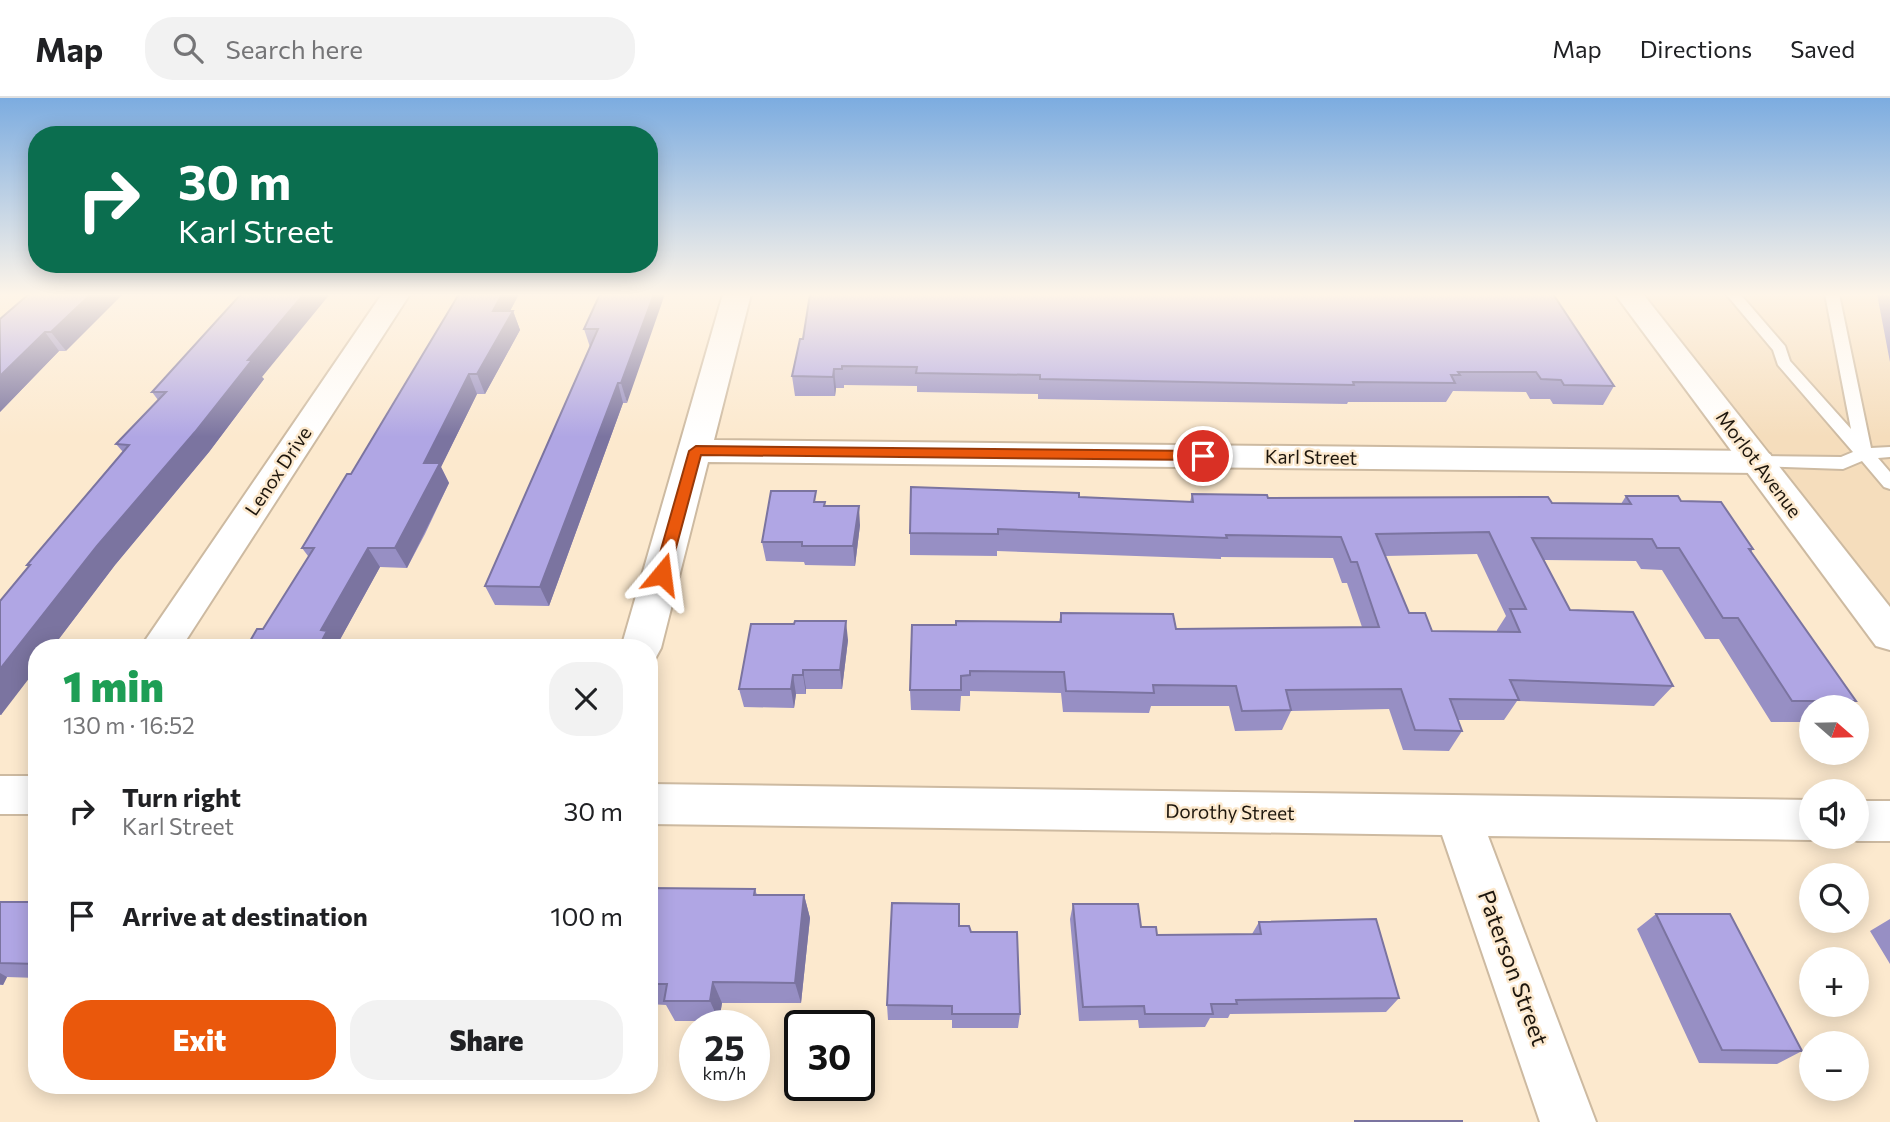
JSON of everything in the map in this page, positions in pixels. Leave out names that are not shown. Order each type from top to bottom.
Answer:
[{"type":"street","name":"Lenox Drive","points":[[166,639],[364,342]]},
{"type":"street","points":[[644,639],[725,342]]},
{"type":"street","name":"Morlot Avenue","points":[[1666,342],[1890,635]]},
{"type":"street","name":"Karl Street","points":[[696,451],[1758,462]]},
{"type":"street","points":[[0,795],[28,795]]},
{"type":"street","name":"Dorothy Street","points":[[658,804],[1799,820]]},
{"type":"street","name":"Paterson Street","points":[[1458,815],[1568,1122]]},
{"type":"street","points":[[1869,821],[1890,821]]},
{"type":"lane","points":[[1774,342],[1780,349],[1783,362],[1890,483]]},
{"type":"lane","points":[[1842,342],[1864,454]]},
{"type":"lane","points":[[1758,462],[1843,463],[1864,454],[1890,452]]},
{"type":"shaded area","points":[[1666,342],[1890,342],[1890,635]]},
{"type":"building","points":[[0,342],[35,342],[0,376]]},
{"type":"building","points":[[198,342],[263,342],[195,432],[97,546],[0,669],[0,601],[30,565],[27,565],[129,445],[116,444],[166,392],[152,392]]},
{"type":"building","points":[[430,342],[495,342],[477,374],[469,374],[424,463],[440,463],[395,548],[368,548],[321,630],[327,631],[323,639],[251,639],[257,629],[263,629],[314,548],[302,548],[347,474],[351,474]]},
{"type":"building","points":[[592,342],[636,342],[540,587],[485,586]]},
{"type":"building","points":[[799,342],[1585,342],[1614,386],[1564,385],[1561,380],[1541,379],[1536,372],[1458,372],[1460,375],[1451,375],[1455,383],[1353,382],[1354,385],[1040,379],[1040,375],[916,373],[917,367],[842,366],[842,369],[834,369],[833,377],[792,376]]},
{"type":"building","points":[[911,487],[1079,493],[1079,497],[1193,502],[1192,494],[1267,495],[1268,498],[1548,497],[1552,503],[1631,504],[1626,496],[1678,496],[1681,501],[1721,502],[1753,549],[1749,549],[1852,695],[1799,695],[1799,701],[1792,701],[1738,618],[1723,618],[1679,548],[1657,548],[1652,539],[1532,538],[1570,610],[1633,612],[1673,686],[1510,680],[1519,700],[1450,699],[1462,731],[1415,730],[1401,689],[1286,690],[1291,710],[1242,711],[1236,686],[1153,685],[1154,693],[1066,691],[1064,672],[970,671],[970,675],[961,676],[961,690],[910,690],[912,625],[956,625],[956,621],[1061,622],[1061,613],[1173,614],[1176,629],[1379,627],[1357,562],[1351,562],[1341,537],[1226,535],[1227,538],[998,529],[998,534],[910,533]],"holes":[[[1489,532],[1526,609],[1510,609],[1520,632],[1432,631],[1425,613],[1409,613],[1376,534]]]},
{"type":"building","points":[[771,491],[816,491],[814,502],[825,502],[824,506],[859,506],[853,546],[802,546],[802,542],[762,542]]},
{"type":"building","points":[[795,621],[846,621],[840,670],[803,670],[803,675],[793,675],[791,689],[739,689],[751,624],[794,624]]},
{"type":"building","points":[[658,888],[755,889],[754,895],[804,895],[795,983],[713,982],[710,1001],[664,1001],[667,984],[658,984]]},
{"type":"building","points":[[0,902],[28,902],[28,964],[0,963]]},
{"type":"building","points":[[892,903],[959,904],[959,926],[969,926],[971,932],[1017,932],[1020,1014],[952,1014],[952,1006],[887,1005]]},
{"type":"building","points":[[1073,904],[1138,904],[1141,927],[1156,927],[1157,935],[1261,934],[1259,922],[1376,919],[1399,998],[1236,1000],[1237,1004],[1211,1004],[1213,1014],[1145,1014],[1144,1006],[1083,1007]]},
{"type":"building","points":[[1656,914],[1730,914],[1799,1045],[1799,1051],[1722,1050]]},
{"type":"building","points":[[1462,1121],[1462,1122],[1355,1122]]},
{"type":"route","points":[[662,574],[696,451],[1203,456]]}]
